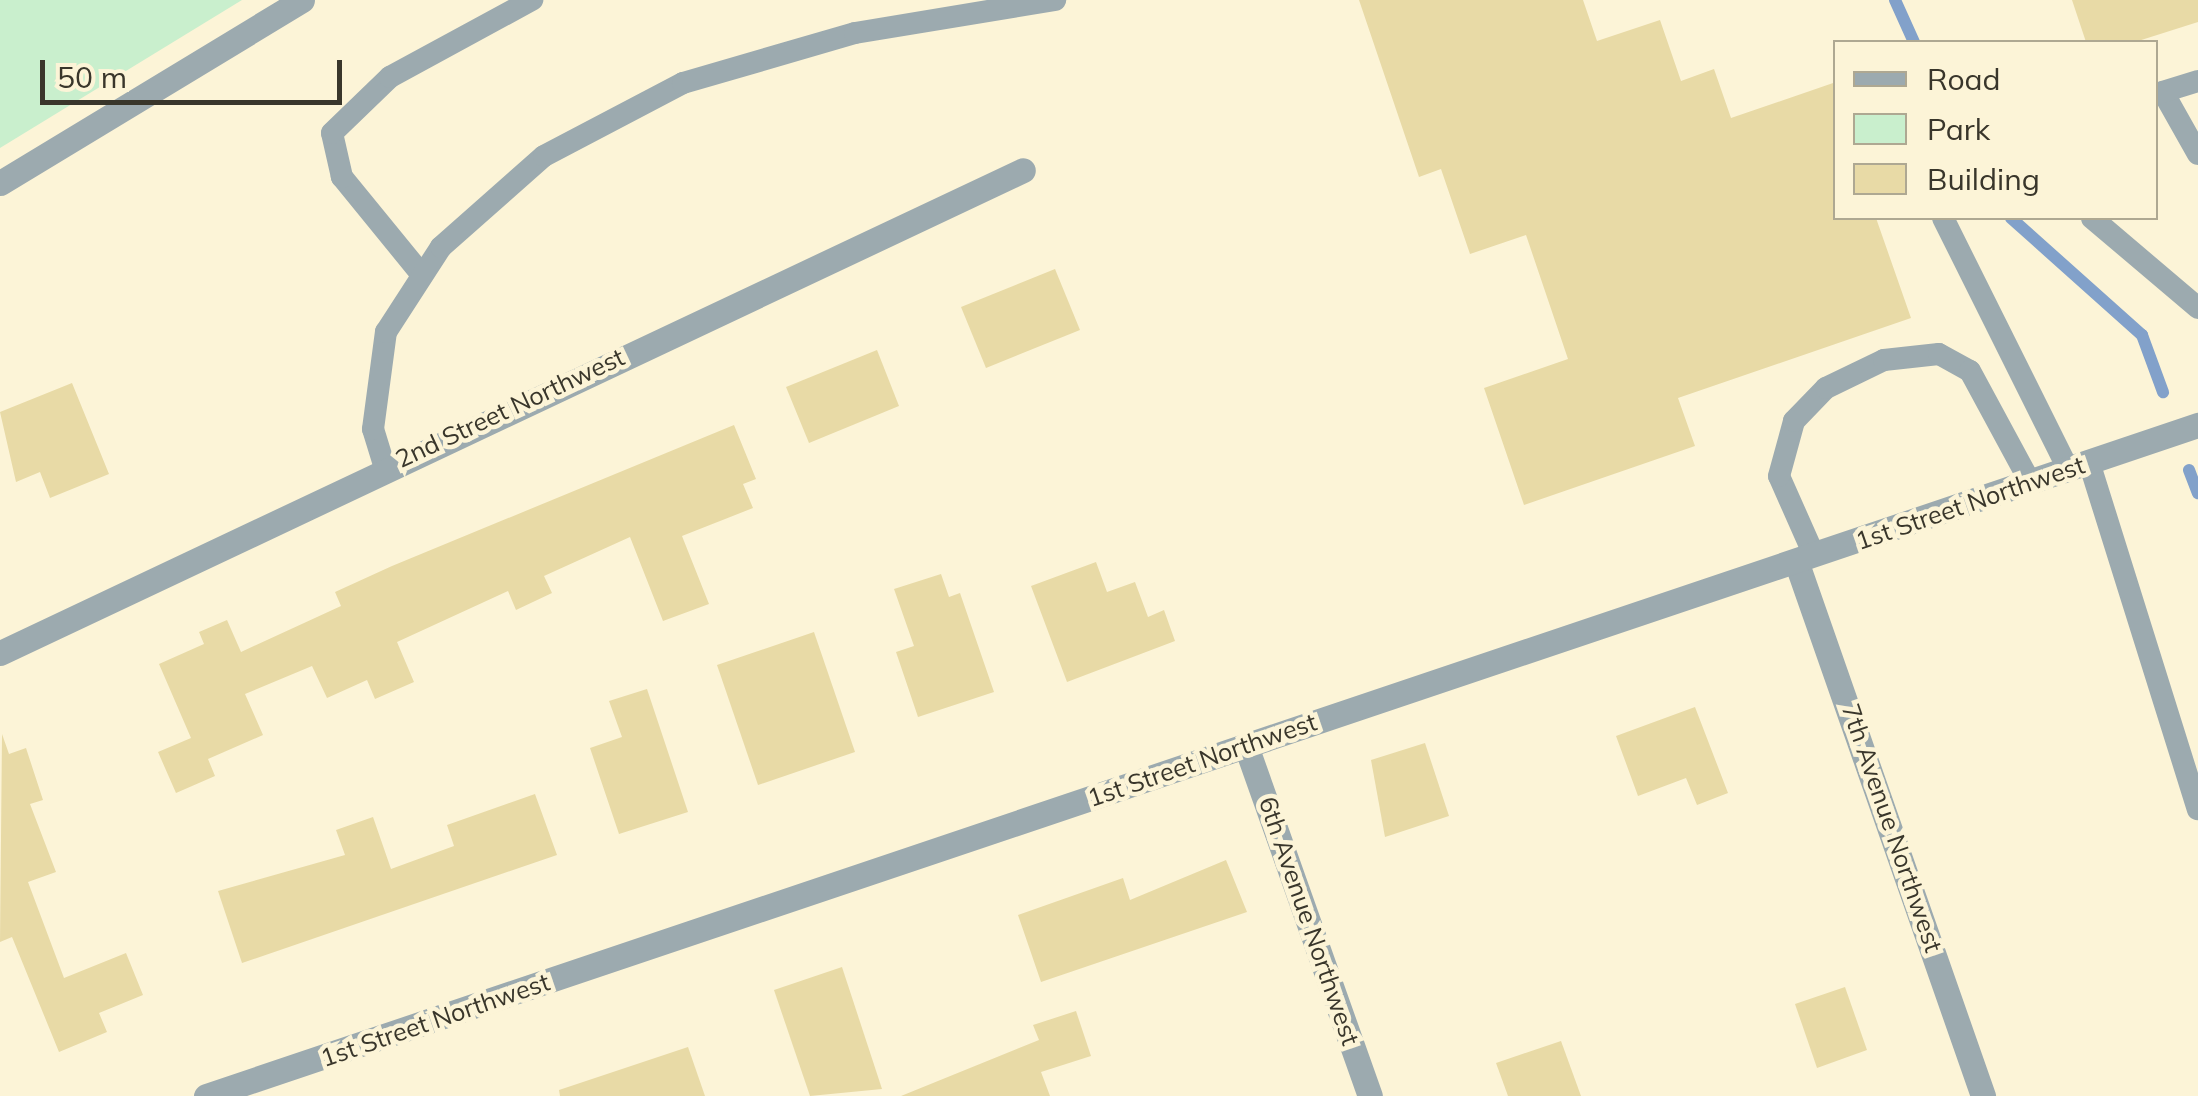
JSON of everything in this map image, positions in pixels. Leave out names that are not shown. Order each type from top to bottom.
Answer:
[{"type":"street","points":[[0,183],[302,0]]},
{"type":"street","name":"2nd Street Northwest","points":[[0,653],[1023,170]]},
{"type":"street","name":"1st Street Northwest","points":[[206,1096],[2198,425]]},
{"type":"street","name":"7th Avenue Northwest","points":[[1805,558],[1983,1096]]},
{"type":"street","name":"6th Avenue Northwest","points":[[1246,746],[1370,1096]]},
{"type":"lane","points":[[422,276],[342,177],[332,134],[390,77],[532,0]]},
{"type":"lane","points":[[385,468],[374,429],[386,332],[440,247],[544,156],[683,83],[855,33],[1055,0]]},
{"type":"lane","points":[[2198,80],[2159,93],[2198,154]]},
{"type":"lane","points":[[1945,220],[2079,466],[2198,809]]},
{"type":"lane","points":[[2094,220],[2198,308]]},
{"type":"lane","points":[[1805,558],[1779,476],[1794,421],[1826,388],[1884,360],[1939,354],[1970,372],[2030,482]]},
{"type":"green space","points":[[0,0],[242,0],[0,148]]},
{"type":"building","points":[[1359,0],[1583,0],[1597,41],[1660,20],[1681,81],[1714,69],[1731,118],[1833,83],[1833,220],[1877,220],[1911,318],[1678,398],[1695,446],[1524,505],[1484,388],[1568,359],[1526,235],[1470,254],[1441,169],[1419,177]]},
{"type":"building","points":[[2072,0],[2198,0],[2198,22],[2141,40],[2085,40]]},
{"type":"building","points":[[1055,269],[1080,330],[986,368],[961,307]]},
{"type":"building","points":[[877,350],[899,406],[809,443],[786,387]]},
{"type":"building","points":[[72,383],[109,474],[50,498],[40,472],[16,482],[0,412]]},
{"type":"building","points":[[734,425],[756,479],[743,484],[753,508],[682,536],[709,604],[663,621],[630,537],[544,576],[552,593],[516,610],[508,591],[397,642],[414,682],[375,699],[367,680],[327,698],[312,666],[245,694],[263,735],[208,759],[215,776],[176,793],[158,752],[191,738],[159,664],[204,644],[199,632],[227,620],[241,652],[341,606],[335,592]]},
{"type":"building","points":[[1096,562],[1107,592],[1135,582],[1148,617],[1164,610],[1175,641],[1067,682],[1031,586]]},
{"type":"building","points":[[941,574],[949,597],[960,593],[994,692],[918,717],[896,652],[914,646],[894,589]]},
{"type":"building","points":[[814,632],[855,752],[758,785],[717,665]]},
{"type":"building","points":[[647,689],[688,812],[619,834],[590,748],[622,737],[609,701]]},
{"type":"building","points":[[1695,707],[1728,793],[1697,805],[1686,778],[1638,796],[1616,736]]},
{"type":"building","points":[[2,734],[9,754],[26,748],[43,800],[30,804],[56,872],[28,882],[64,978],[126,953],[143,995],[99,1013],[107,1032],[59,1052],[12,937],[0,942]]},
{"type":"building","points":[[1425,743],[1449,816],[1385,837],[1371,760]]},
{"type":"building","points":[[535,794],[557,855],[242,963],[218,891],[345,855],[336,830],[373,817],[391,869],[454,846],[447,825]]},
{"type":"building","points":[[1226,860],[1247,912],[1041,982],[1018,915],[1123,878],[1130,900]]},
{"type":"building","points":[[842,967],[882,1089],[810,1096],[774,990]]},
{"type":"building","points":[[1845,987],[1867,1050],[1817,1068],[1795,1004]]},
{"type":"building","points":[[1076,1011],[1091,1056],[1041,1072],[1050,1096],[901,1096],[1039,1040],[1033,1025]]},
{"type":"building","points":[[1561,1041],[1581,1096],[1508,1096],[1496,1063]]},
{"type":"building","points":[[688,1047],[705,1096],[560,1096],[559,1090]]},
{"type":"waterway","points":[[1895,0],[1913,40]]},
{"type":"waterway","points":[[2013,220],[2142,335],[2163,392]]},
{"type":"waterway","points":[[2189,470],[2198,493]]}]
